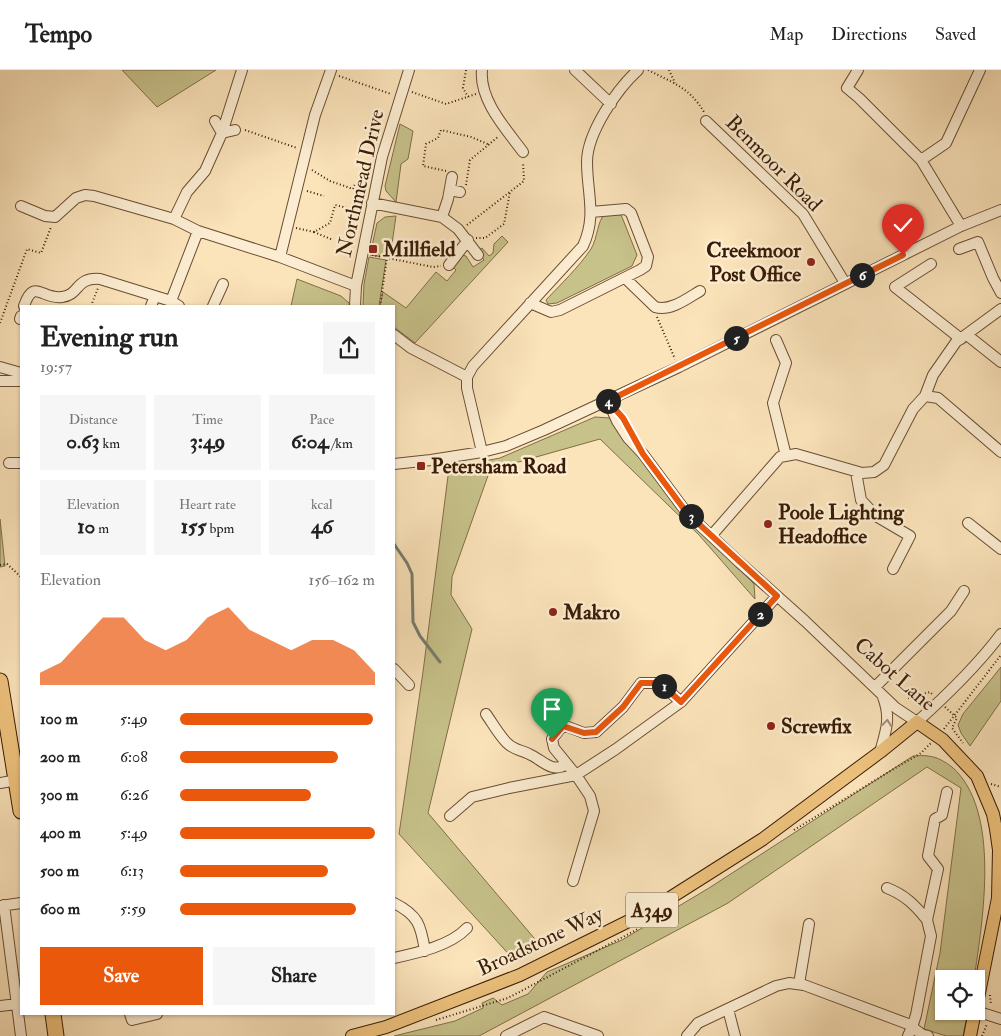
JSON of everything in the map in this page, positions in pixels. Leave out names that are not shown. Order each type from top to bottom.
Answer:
[{"type":"highway","points":[[0,681],[20,803]]},
{"type":"highway","points":[[53,1015],[56,1036]]},
{"type":"main road","name":"Broadstone Way","points":[[352,1036],[411,1017],[520,975],[651,910],[763,839],[880,752],[917,722]]},
{"type":"main road","name":"Cabot Lane","points":[[917,722],[942,740],[977,776],[993,814],[1000,850],[998,898],[984,970]]},
{"type":"main road","name":"Cabot Lane","points":[[970,1036],[974,1020]]},
{"type":"street","points":[[174,219],[187,192],[205,171],[222,133],[242,70]]},
{"type":"street","name":"Northmead Drive","points":[[355,305],[356,286],[382,157],[409,70]]},
{"type":"street","points":[[482,70],[484,90],[507,130],[523,152]]},
{"type":"street","points":[[576,70],[611,104]]},
{"type":"street","points":[[482,452],[472,415],[467,377],[473,366],[583,246],[588,235],[591,212],[587,162],[588,148],[598,126],[619,91],[638,70]]},
{"type":"street","points":[[858,70],[847,88],[921,160],[962,226]]},
{"type":"street","points":[[921,160],[946,143],[980,70]]},
{"type":"street","points":[[280,257],[315,115],[331,71]]},
{"type":"street","name":"Benmoor Road","points":[[706,121],[810,222],[845,283]]},
{"type":"street","points":[[215,122],[222,133]]},
{"type":"street","points":[[222,133],[235,130]]},
{"type":"street","points":[[442,217],[458,192],[452,175]]},
{"type":"street","points":[[21,206],[45,216],[59,214],[76,198],[85,195],[122,203],[174,219],[198,231],[280,257],[356,286]]},
{"type":"street","points":[[371,208],[442,217],[459,230],[478,256]]},
{"type":"street","points":[[530,303],[551,312],[560,310],[646,266],[648,257],[631,212],[626,209],[591,212]]},
{"type":"street","points":[[395,464],[482,452],[506,446],[608,401],[962,226],[1001,210]]},
{"type":"street","points":[[24,305],[31,292],[35,291],[62,298],[70,295],[84,280],[91,278],[102,280],[153,301],[175,304],[198,231]]},
{"type":"street","points":[[449,265],[468,240]]},
{"type":"street","points":[[959,250],[978,242],[1001,293]]},
{"type":"street","points":[[931,264],[895,288],[1001,362]]},
{"type":"street","points":[[625,278],[655,308],[668,308],[700,291]]},
{"type":"street","points":[[213,305],[223,284]]},
{"type":"street","points":[[712,535],[780,457],[796,454],[862,473],[874,472],[884,465],[913,409],[924,396],[933,375],[956,342],[1001,308]]},
{"type":"street","points":[[395,335],[411,348],[467,377]]},
{"type":"street","points":[[776,340],[786,363],[773,403],[786,456]]},
{"type":"street","points":[[0,367],[20,373]]},
{"type":"street","points":[[0,381],[20,381]]},
{"type":"street","points":[[924,396],[938,398],[1001,452]]},
{"type":"street","name":"Cabot Lane","points":[[608,401],[617,421],[628,438],[643,454],[687,513],[896,708],[917,722]]},
{"type":"street","points":[[9,463],[20,463]]},
{"type":"street","points":[[856,472],[861,500],[876,516],[910,536],[893,569]]},
{"type":"street","points":[[968,522],[1001,549]]},
{"type":"street","points":[[880,752],[888,709],[878,691],[951,611],[964,591]]},
{"type":"street","points":[[450,816],[472,797],[576,775],[616,749],[681,702],[777,596]]},
{"type":"street","name":"Broadstone Way","points":[[917,722],[971,669],[1001,634]]},
{"type":"street","points":[[395,670],[409,685]]},
{"type":"street","points":[[572,881],[594,811],[590,796],[568,764],[554,748],[552,739],[563,726],[584,733],[596,732],[623,707],[641,683],[660,683],[681,702]]},
{"type":"street","points":[[486,714],[507,743],[514,749],[528,754],[550,767],[563,767],[568,764]]},
{"type":"street","points":[[0,782],[17,780]]},
{"type":"street","points":[[926,920],[938,869],[928,856],[935,819],[942,815],[947,792]]},
{"type":"street","points":[[887,888],[898,892],[912,901],[926,920],[931,936],[916,1015],[910,1031]]},
{"type":"street","points":[[20,903],[2,905],[21,1036]]},
{"type":"street","points":[[395,904],[409,911],[418,920],[425,950]]},
{"type":"street","points":[[799,984],[809,924]]},
{"type":"street","points":[[395,958],[425,950],[460,934],[467,928]]},
{"type":"street","points":[[687,1036],[698,1023],[776,986],[789,983],[799,984],[873,1011],[910,1031],[928,1036]]},
{"type":"street","points":[[0,1006],[17,1004]]},
{"type":"street","points":[[728,1009],[735,1036]]},
{"type":"street","points":[[985,1013],[1001,1019]]},
{"type":"street","points":[[130,1015],[132,1020],[153,1015]]},
{"type":"street","points":[[506,1036],[544,1017],[598,1036]]},
{"type":"path","points":[[466,70],[463,88],[468,97]]},
{"type":"path","points":[[648,70],[687,90],[697,99],[705,113],[706,121]]},
{"type":"path","points":[[669,70],[676,84]]},
{"type":"path","points":[[331,71],[401,93],[446,104],[484,90]]},
{"type":"path","points":[[235,130],[244,130],[306,151]]},
{"type":"path","points":[[452,175],[423,166],[426,144],[438,138],[441,130],[471,137],[490,145]]},
{"type":"path","points":[[458,192],[470,160],[507,130]]},
{"type":"path","points":[[459,230],[524,181],[523,152]]},
{"type":"path","points":[[303,166],[330,181],[353,189],[355,184],[375,188]]},
{"type":"path","points":[[297,188],[324,196]]},
{"type":"path","points":[[468,240],[485,238],[504,224],[510,192]]},
{"type":"path","points":[[314,232],[330,223],[335,204],[371,208]]},
{"type":"path","points":[[0,323],[27,249],[41,253],[59,214]]},
{"type":"path","points":[[288,226],[314,232],[333,240]]},
{"type":"path","points":[[362,254],[433,267],[449,265]]},
{"type":"path","points":[[380,305],[387,258]]},
{"type":"path","points":[[91,305],[102,280]]},
{"type":"path","points":[[655,308],[656,316],[679,367]]},
{"type":"path","points":[[0,565],[7,564],[20,576]]},
{"type":"path","points":[[949,723],[1001,655]]},
{"type":"path","points":[[908,698],[930,692]]},
{"type":"path","points":[[982,1036],[992,1008],[990,994]]},
{"type":"shaded area","points":[[122,70],[216,70],[157,107]]},
{"type":"shaded area","points":[[400,124],[413,131],[408,159],[401,164],[396,202],[386,191],[385,186]]},
{"type":"shaded area","points":[[605,214],[620,214],[622,217],[637,255],[632,266],[557,303],[548,304],[546,300],[591,249],[600,221]]},
{"type":"shaded area","points":[[396,216],[390,258],[370,255],[377,223],[385,217]]},
{"type":"shaded area","points":[[502,236],[508,242],[415,343],[395,328],[395,305],[380,305],[383,292],[406,308],[436,272],[447,281],[456,270],[452,266],[462,255],[466,256],[473,267],[484,260],[479,250],[482,248],[489,256],[493,253],[494,244]]},
{"type":"shaded area","points":[[369,257],[386,260],[379,305],[363,305],[364,284]]},
{"type":"shaded area","points":[[297,279],[341,296],[349,303],[349,305],[291,305]]},
{"type":"shaded area","points":[[595,417],[610,418],[676,507],[711,537],[754,584],[755,599],[699,535],[600,439],[490,470],[452,577],[451,595],[472,629],[428,813],[540,945],[515,961],[399,834],[423,672],[449,468],[500,458]]},
{"type":"shaded area","points":[[0,519],[5,566],[0,567]]},
{"type":"shaded area","points":[[1001,667],[1001,701],[970,746],[958,725],[963,714]]},
{"type":"shaded area","points":[[913,756],[935,757],[952,767],[967,786],[977,810],[983,837],[985,867],[984,897],[975,970],[936,970],[961,788],[927,767],[728,903],[479,1036],[394,1036],[455,1021],[483,1008],[482,1003],[493,998],[502,1005],[528,994],[547,972],[622,940],[709,888]]},
{"type":"shaded area","points":[[935,977],[935,1020],[966,1020],[963,1036],[946,1036],[924,1029]]},
{"type":"waterway","points":[[395,545],[412,574],[413,622],[420,636],[440,662]]},
{"type":"place","name":"Millfield","points":[[373,249]]},
{"type":"place","name":"Creekmoor Post Office","points":[[811,262]]},
{"type":"place","name":"Petersham Road","points":[[421,466]]},
{"type":"place","name":"Poole Lighting Headoffice","points":[[768,524]]},
{"type":"place","name":"Makro","points":[[553,612]]},
{"type":"place","name":"Screwfix","points":[[771,726]]},
{"type":"route","points":[[552,739],[563,726],[584,733],[596,732],[623,707],[641,683],[660,683],[681,702],[777,596],[687,513],[643,454],[623,418],[608,401],[903,255]]}]
